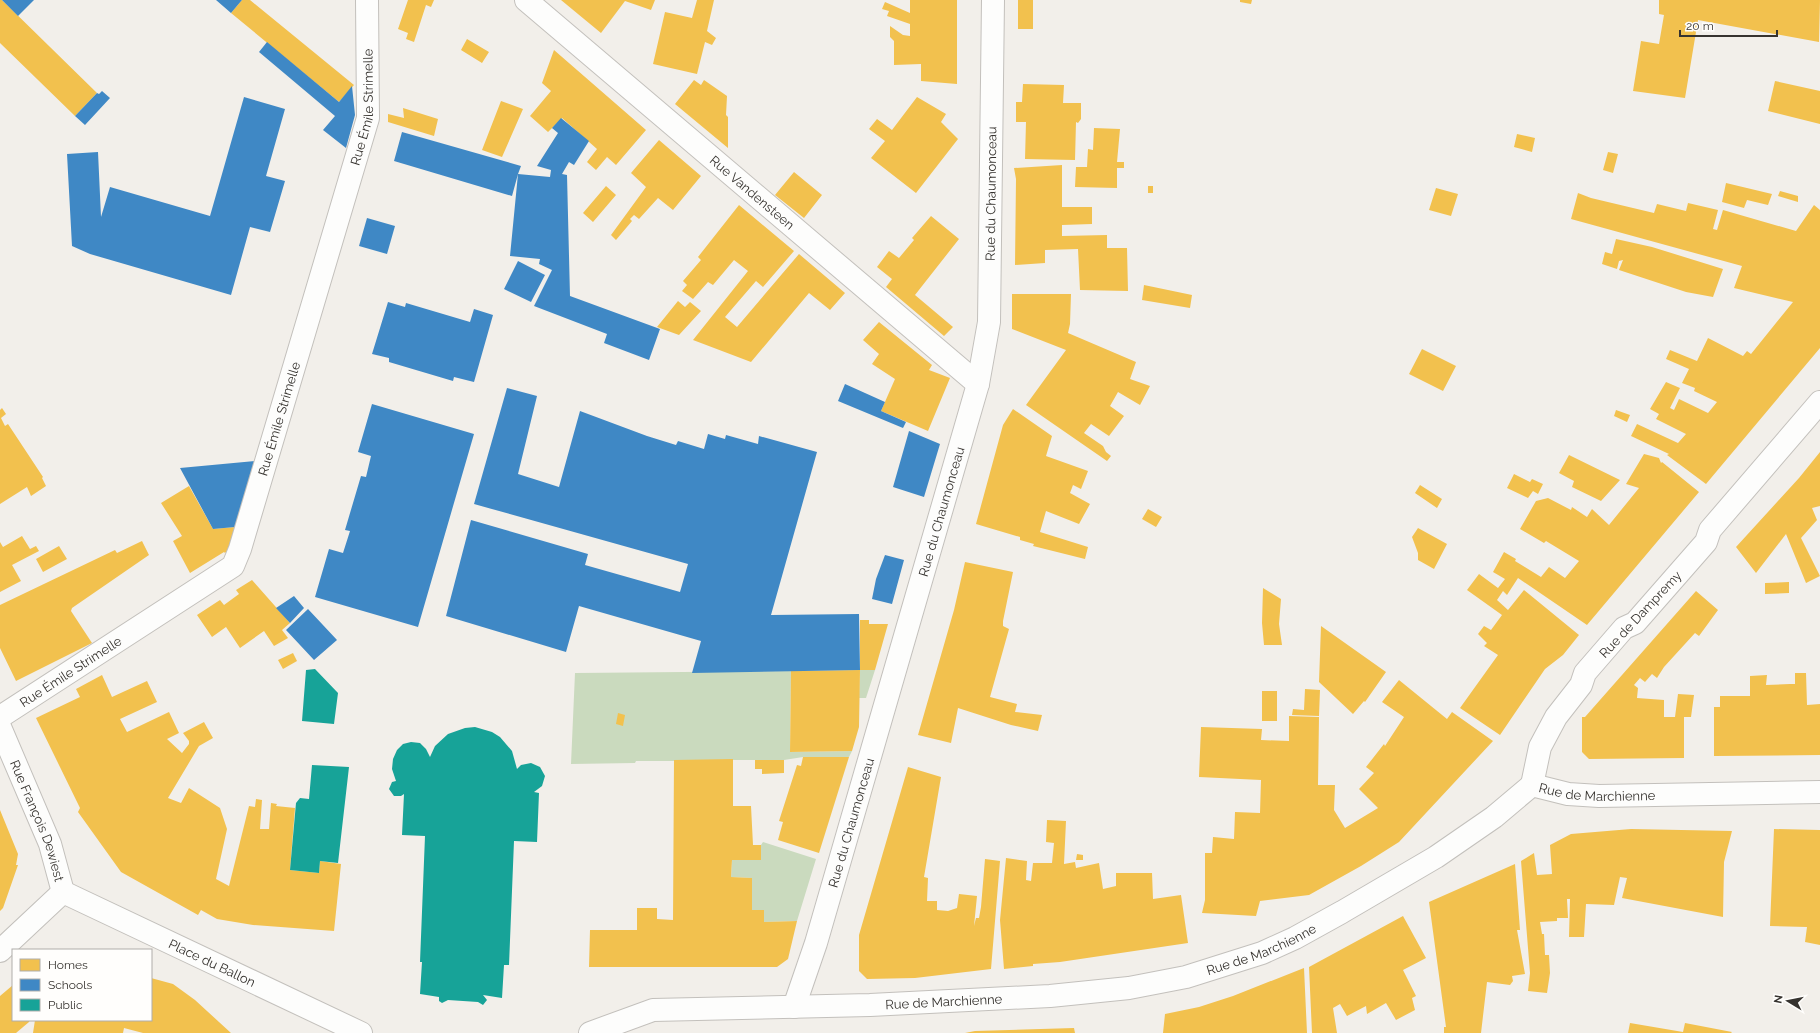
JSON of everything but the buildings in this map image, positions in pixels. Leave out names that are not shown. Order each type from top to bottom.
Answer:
[{"type":"street","name":"Rue Émile Strimelle","points":[[0,717],[233,566],[242,542],[367,122],[367,0]]},
{"type":"street","name":"Rue Vandensteen","points":[[526,0],[978,384]]},
{"type":"street","name":"Rue du Chaumonceau","points":[[794,1007],[818,936],[978,384],[989,322],[993,0]]},
{"type":"street","name":"Rue de Dampremy","points":[[1532,785],[1540,747],[1564,706],[1582,685],[1585,673],[1624,628],[1634,624],[1706,542],[1710,530],[1820,402]]},
{"type":"street","name":"Rue François Dewiest","points":[[0,726],[50,844],[63,892]]},
{"type":"street","name":"Rue de Marchienne","points":[[594,1033],[653,1010],[870,1005],[1089,993],[1159,983],[1202,973],[1262,953],[1287,942],[1396,881],[1436,857],[1494,817],[1532,785],[1568,794],[1599,796],[1820,792]]},
{"type":"street","points":[[0,951],[63,892]]},
{"type":"street","name":"Place du Ballon","points":[[63,892],[360,1033]]},
{"type":"green space","points":[[860,670],[875,670],[866,698],[859,698]]},
{"type":"green space","points":[[791,671],[790,752],[852,751],[849,757],[803,757],[784,760],[674,760],[636,761],[635,763],[571,764],[575,673]]},
{"type":"green space","points":[[763,842],[816,859],[797,921],[764,922],[752,910],[752,878],[731,877],[732,860],[761,860],[761,845]]}]
